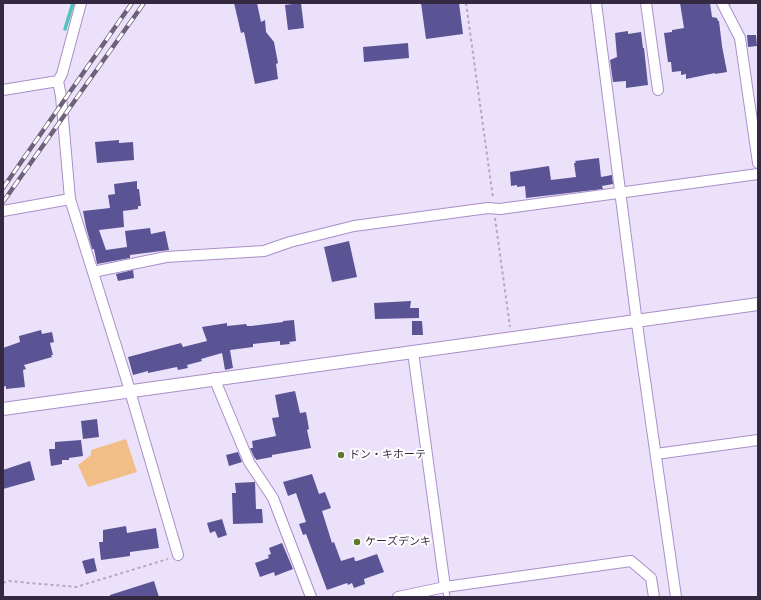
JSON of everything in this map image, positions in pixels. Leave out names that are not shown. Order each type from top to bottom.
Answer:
[{"type":"street","points":[[81,3],[62,74],[58,81],[70,199],[178,555]]},
{"type":"street","points":[[596,3],[637,321],[676,597]]},
{"type":"street","points":[[646,3],[658,90]]},
{"type":"street","points":[[723,3],[740,38],[758,163]]},
{"type":"street","points":[[3,90],[58,81]]},
{"type":"street","points":[[93,272],[166,257],[264,251],[290,242],[354,226],[494,208],[500,209],[758,174]]},
{"type":"street","points":[[3,211],[70,199]]},
{"type":"street","points":[[3,409],[214,378],[758,304]]},
{"type":"street","points":[[413,352],[446,592]]},
{"type":"street","points":[[214,378],[249,462],[273,498],[311,597]]},
{"type":"street","points":[[656,454],[758,440]]},
{"type":"street","points":[[398,597],[446,592],[631,561],[651,578],[654,597]]},
{"type":"path","points":[[466,3],[512,338]]},
{"type":"path","points":[[3,583],[8,581],[76,587],[178,555]]},
{"type":"shaded area","points":[[126,439],[137,472],[88,487],[78,465],[91,455],[91,450]]},
{"type":"building","points":[[234,3],[257,3],[261,22],[265,20],[266,32],[274,42],[278,63],[276,64],[278,79],[255,84],[244,32],[241,33]]},
{"type":"building","points":[[301,3],[304,28],[288,30],[285,5]]},
{"type":"building","points":[[421,3],[459,3],[463,34],[426,39]]},
{"type":"building","points":[[680,3],[710,3],[712,17],[717,18],[719,21],[727,72],[686,79],[686,74],[681,75],[681,71],[672,72],[671,62],[668,62],[664,33],[684,28]]},
{"type":"building","points":[[628,31],[628,34],[641,32],[648,85],[626,88],[626,81],[613,82],[610,60],[617,57],[615,33]]},
{"type":"building","points":[[747,35],[756,35],[757,46],[748,47]]},
{"type":"building","points":[[408,43],[409,58],[364,62],[363,47]]},
{"type":"building","points":[[119,140],[119,143],[133,142],[134,160],[97,163],[95,142]]},
{"type":"building","points":[[599,158],[601,177],[612,175],[613,184],[602,186],[603,189],[526,198],[525,186],[511,186],[510,172],[549,166],[551,180],[576,177],[575,161]]},
{"type":"building","points":[[137,181],[137,189],[139,189],[141,206],[138,206],[138,209],[123,211],[124,227],[99,230],[106,250],[127,247],[125,231],[150,228],[151,234],[165,231],[169,250],[130,255],[130,258],[97,264],[83,211],[110,208],[108,195],[115,194],[114,184]]},
{"type":"building","points":[[349,241],[357,277],[332,282],[324,247]]},
{"type":"building","points":[[133,270],[134,278],[118,281],[116,274]]},
{"type":"building","points":[[411,301],[410,308],[419,308],[419,318],[375,319],[374,303]]},
{"type":"building","points":[[294,320],[296,341],[289,342],[290,344],[280,345],[280,341],[253,344],[253,347],[230,350],[233,368],[225,370],[222,353],[187,365],[188,368],[178,370],[177,367],[148,373],[148,371],[133,375],[128,357],[181,343],[183,347],[207,341],[202,327],[227,323],[227,326],[246,324],[247,326],[251,326]]},
{"type":"building","points":[[412,321],[422,321],[423,335],[412,335]]},
{"type":"building","points":[[41,330],[42,334],[52,332],[54,342],[50,343],[53,355],[51,355],[52,357],[24,365],[26,369],[23,370],[25,387],[6,389],[6,386],[3,387],[3,348],[20,342],[19,336]]},
{"type":"building","points":[[295,391],[300,413],[306,412],[309,429],[307,430],[311,448],[272,455],[272,457],[256,460],[250,448],[253,448],[252,441],[276,436],[272,418],[279,417],[275,395]]},
{"type":"building","points":[[97,419],[99,437],[83,439],[81,421]]},
{"type":"building","points":[[81,440],[83,456],[69,458],[69,460],[62,460],[62,464],[51,466],[49,449],[55,449],[55,442]]},
{"type":"building","points":[[238,452],[242,462],[229,466],[226,455]]},
{"type":"building","points":[[30,461],[35,480],[3,489],[3,470]]},
{"type":"building","points":[[312,474],[319,494],[325,492],[331,508],[322,511],[332,543],[334,542],[341,561],[354,557],[355,561],[357,561],[377,554],[384,572],[364,579],[365,584],[354,588],[352,583],[348,585],[347,583],[327,590],[306,534],[303,535],[299,524],[306,522],[296,493],[288,496],[283,482]]},
{"type":"building","points":[[255,482],[256,509],[262,509],[263,523],[233,524],[232,493],[236,493],[235,483]]},
{"type":"building","points":[[222,519],[227,535],[218,538],[215,531],[210,533],[207,523]]},
{"type":"building","points":[[126,526],[127,533],[156,528],[159,548],[130,552],[130,556],[101,560],[99,542],[103,542],[103,530]]},
{"type":"building","points":[[282,543],[293,569],[275,576],[274,572],[260,577],[255,563],[269,558],[268,555],[271,554],[269,548]]},
{"type":"building","points":[[94,558],[97,571],[86,574],[82,561]]},
{"type":"building","points":[[154,581],[159,597],[110,597],[110,595]]},
{"type":"waterway","points":[[65,29],[73,3]]},
{"type":"railway","points":[[3,188],[132,3]]},
{"type":"railway","points":[[3,202],[144,3]]},
{"type":"place","name":"ドン・キホーテ","points":[[341,455]]},
{"type":"place","name":"ケーズデンキ","points":[[357,542]]}]
